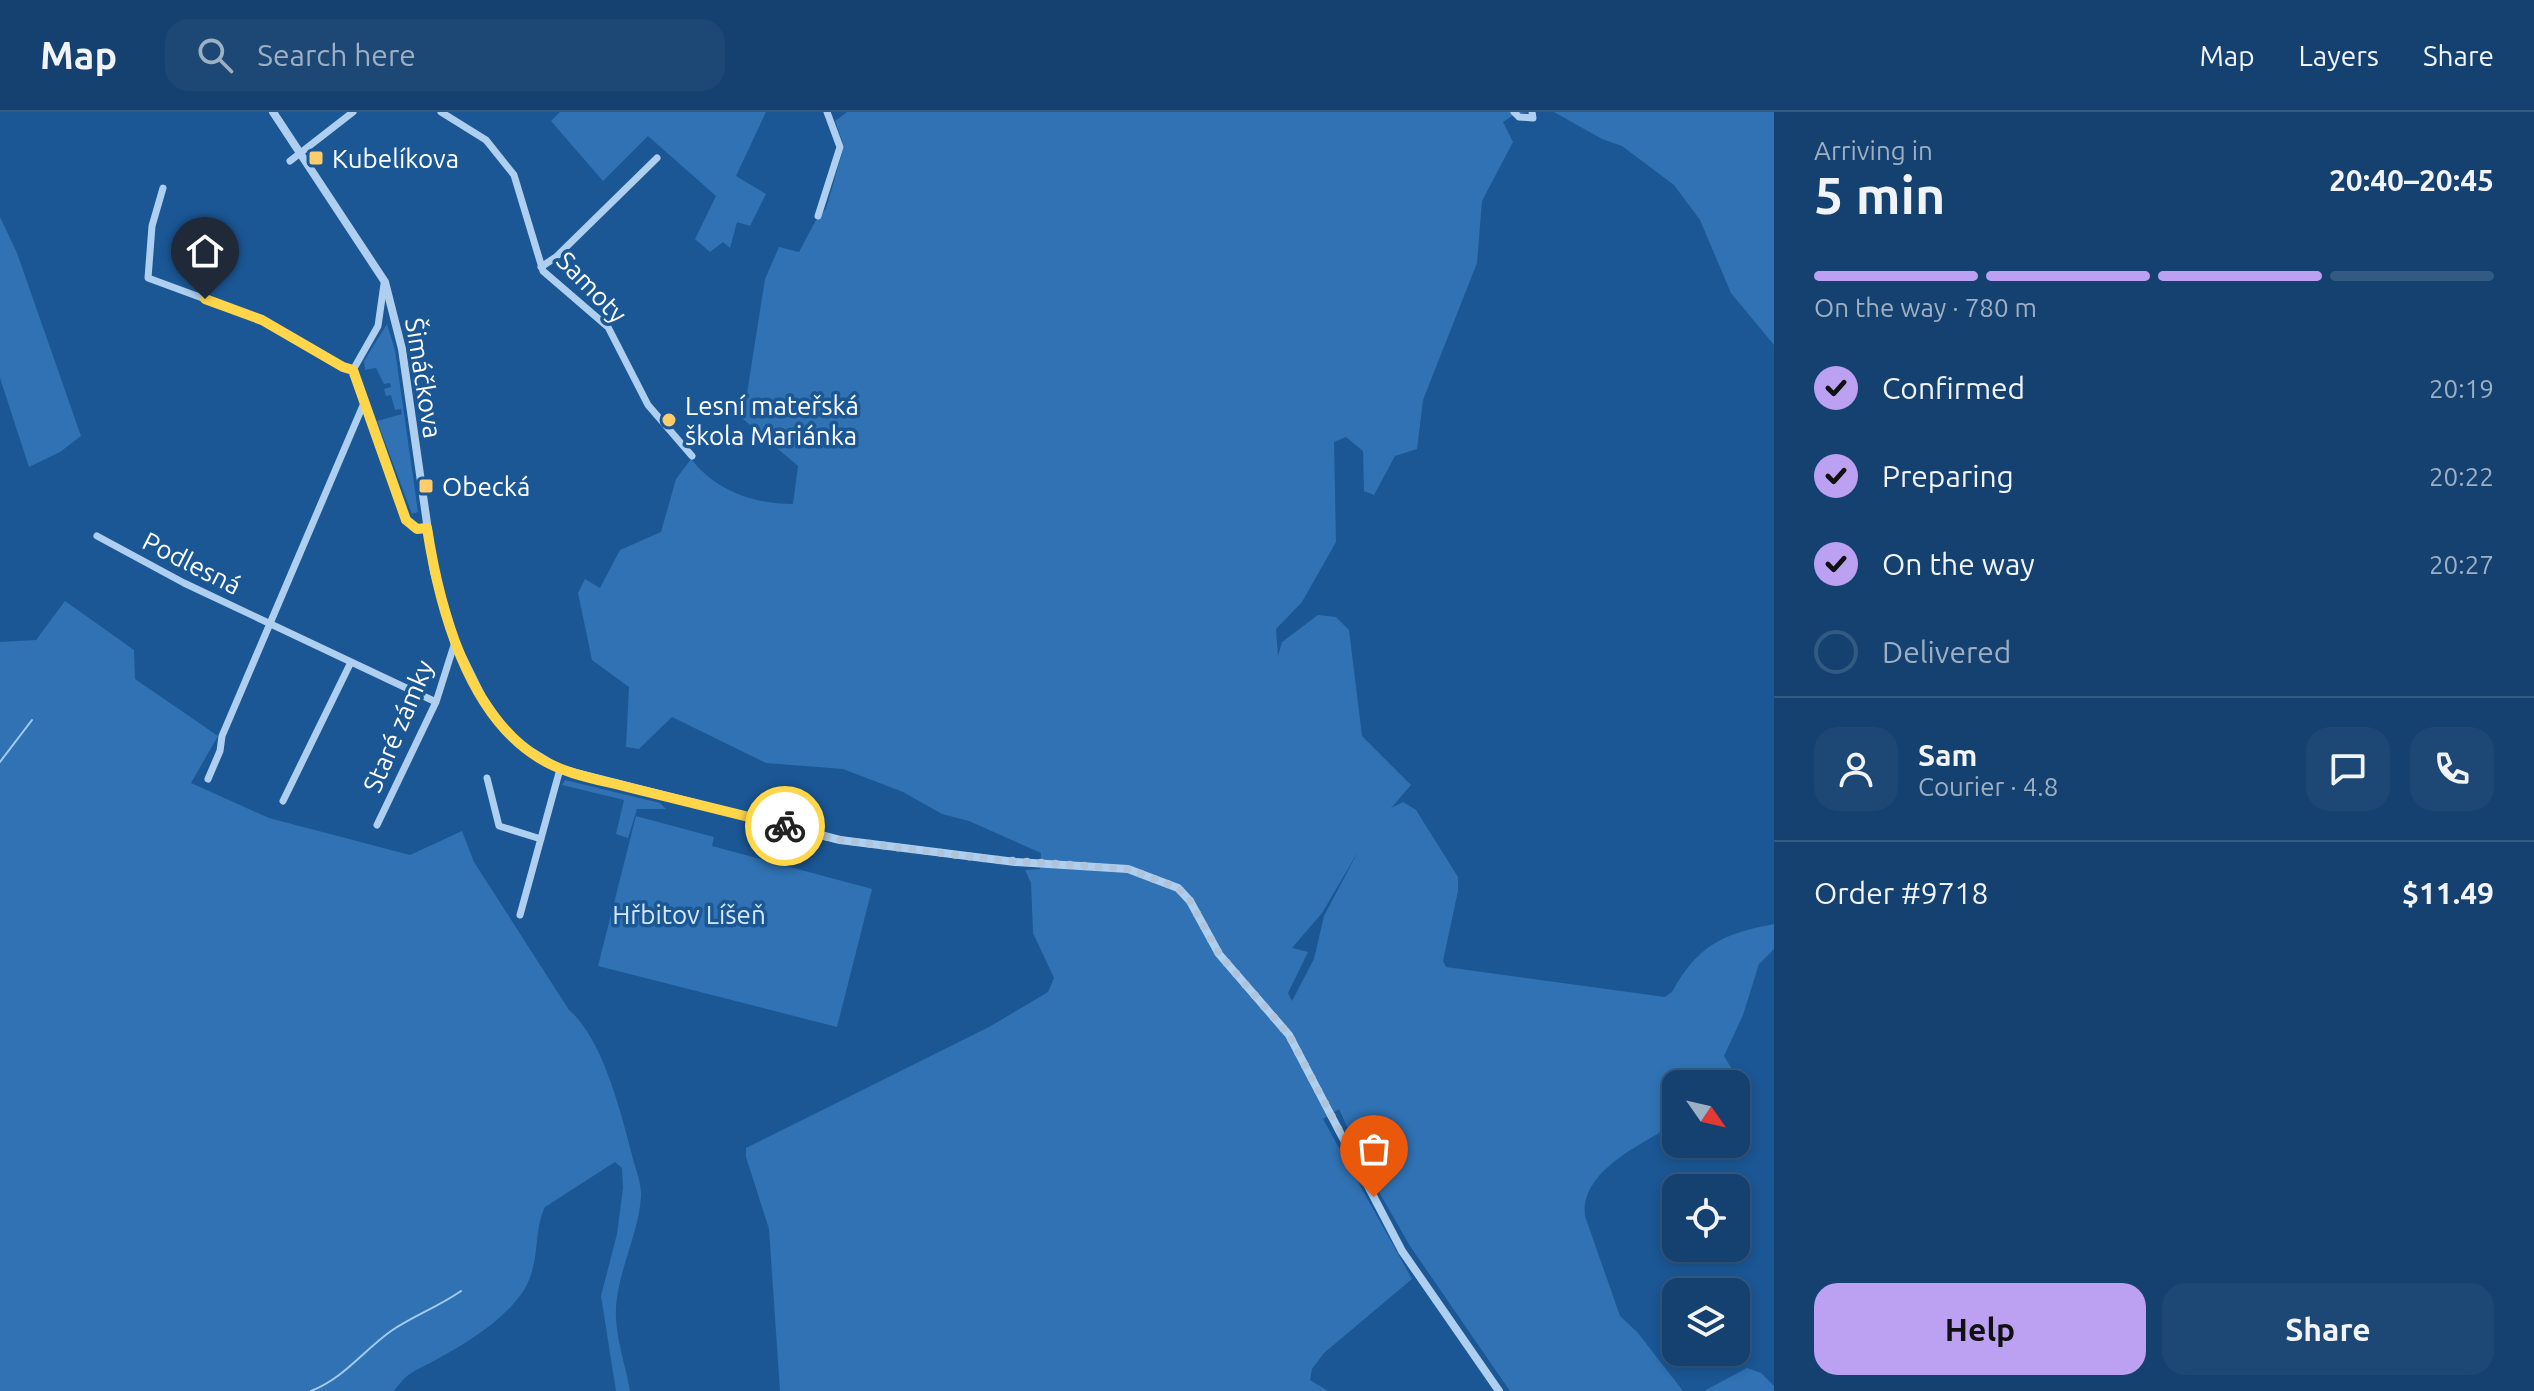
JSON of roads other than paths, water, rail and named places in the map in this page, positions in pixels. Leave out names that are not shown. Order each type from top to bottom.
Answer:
[{"type":"street","name":"Šimáčkova","points":[[273,112],[385,282],[402,349],[435,578],[455,642],[482,697],[519,744],[560,769],[840,840],[1025,863],[1128,869],[1178,888],[1190,901],[1219,954],[1289,1035],[1402,1251],[1499,1391]]},
{"type":"street","points":[[290,161],[353,112]]},
{"type":"street","name":"Samoty","points":[[441,112],[486,140],[514,175],[541,267],[608,327],[648,405],[692,456]]},
{"type":"street","points":[[818,216],[840,147],[827,112]]},
{"type":"street","points":[[1514,112],[1519,117],[1533,118],[1532,112]]},
{"type":"street","points":[[541,267],[556,257],[657,158]]},
{"type":"street","points":[[163,188],[152,226],[148,278],[262,320],[353,370]]},
{"type":"street","name":"Šimáčkova","points":[[385,282],[378,326],[353,370],[406,520],[417,529],[427,528]]},
{"type":"street","points":[[208,779],[220,751],[222,736],[364,403]]},
{"type":"street","name":"Podlesná","points":[[97,536],[270,624],[436,702]]},
{"type":"street","name":"Staré zámky","points":[[377,825],[436,702],[455,642]]},
{"type":"street","points":[[283,801],[351,662]]},
{"type":"street","points":[[520,915],[560,769]]},
{"type":"street","points":[[487,778],[499,826],[541,839]]},
{"type":"waterway","points":[[0,762],[32,720]]},
{"type":"waterway","points":[[311,1391],[343,1372],[391,1331],[461,1291]]},
{"type":"place","name":"Kubelíkova","points":[[316,158]]},
{"type":"place","name":"Lesní mateřská škola Mariánka","points":[[669,420]]},
{"type":"place","name":"Obecká","points":[[426,486]]},
{"type":"park label","name":"Hřbitov Líšeň","points":[[689,914]]}]
